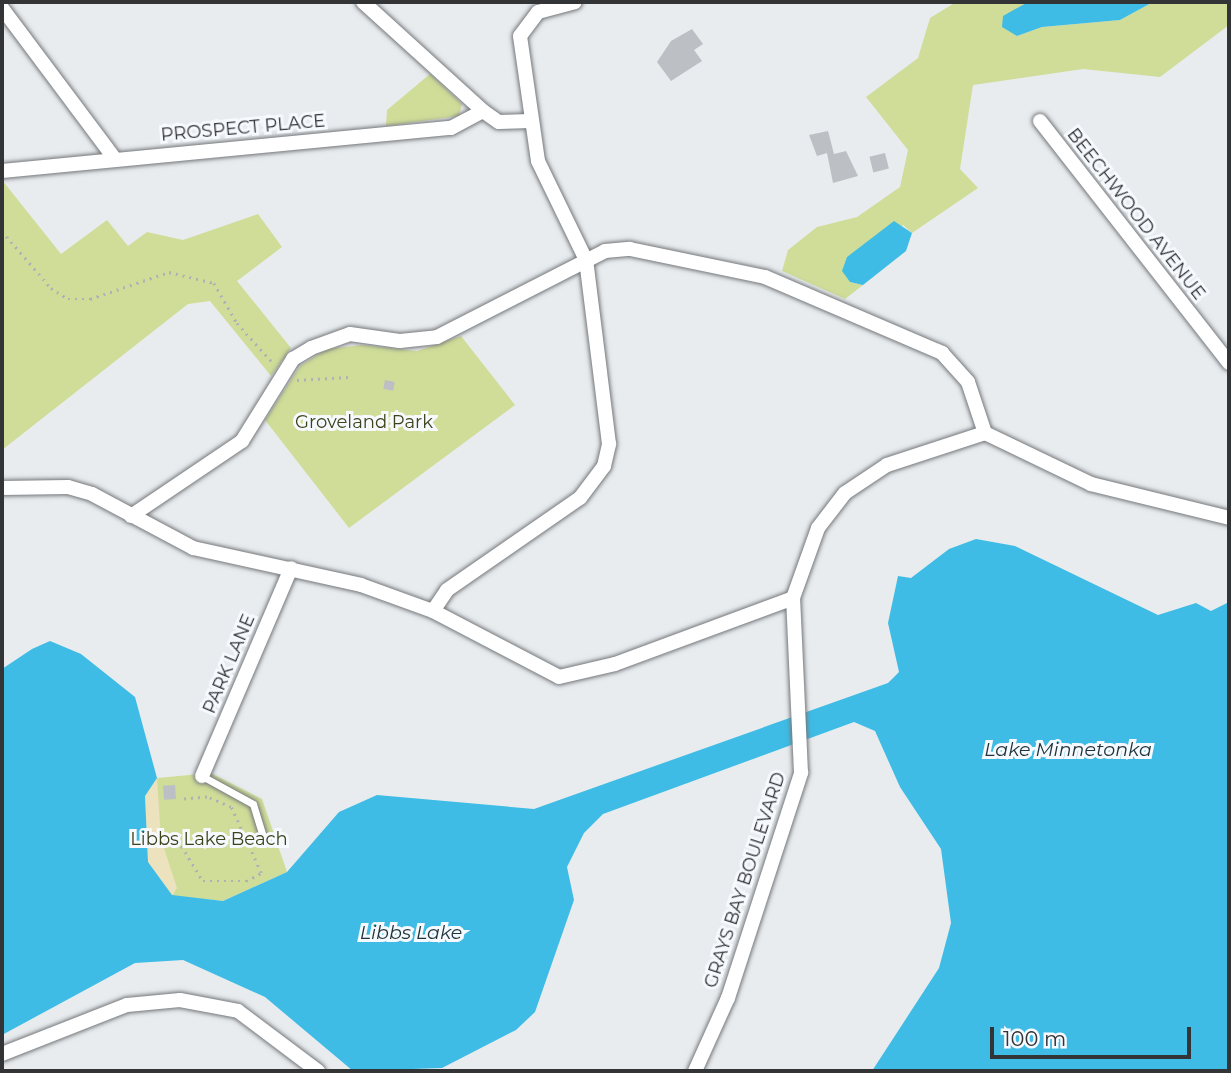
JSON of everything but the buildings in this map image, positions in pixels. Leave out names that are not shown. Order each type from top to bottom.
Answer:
[{"type":"street","points":[[363,2],[483,111],[499,121],[530,121]]},
{"type":"street","points":[[432,611],[447,590],[580,498],[604,466],[609,444],[586,260],[538,161],[530,121],[520,36],[529,21],[547,7],[575,2]]},
{"type":"street","points":[[2,8],[115,159]]},
{"type":"street","name":"PROSPECT PLACE","points":[[2,171],[451,128],[483,111]]},
{"type":"street","name":"BEECHWOOD AVENUE","points":[[1040,121],[1229,363]]},
{"type":"street","points":[[131,516],[242,441],[293,359],[311,348],[350,334],[437,337],[586,260],[630,249],[765,277],[929,347],[953,361],[968,382],[985,433],[1091,484],[1229,518]]},
{"type":"street","name":"GRAYS BAY BOULEVARD","points":[[695,1071],[728,998],[801,773],[801,706],[793,598],[818,528],[863,478],[985,433]]},
{"type":"street","points":[[2,488],[68,487],[192,548],[291,568],[432,611],[538,670],[579,676],[793,598]]},
{"type":"street","name":"PARK LANE","points":[[202,776],[291,568]]},
{"type":"street","points":[[2,1054],[127,1005],[180,1000],[238,1011],[318,1071]]},
{"type":"lane","points":[[202,776],[253,804],[263,836]]},
{"type":"path","points":[[2,231],[51,288],[68,299],[90,299],[169,272],[214,284],[237,323],[277,367]]},
{"type":"path","points":[[290,375],[301,383],[348,377]]},
{"type":"path","points":[[161,839],[178,840],[203,881],[246,881],[261,873],[231,807],[207,797],[184,799]]},
{"type":"green space","points":[[956,2],[1028,2],[1003,17],[1017,36],[1042,27],[1120,20],[1153,2],[1229,2],[1229,25],[1160,77],[1083,69],[973,85],[960,169],[978,188],[912,233],[903,225],[850,282],[863,285],[845,299],[782,271],[788,250],[817,227],[857,217],[900,187],[908,150],[866,97],[918,58],[930,18]]},
{"type":"green space","points":[[430,74],[462,104],[459,116],[386,126],[387,110]]},
{"type":"green space","points":[[2,180],[61,254],[107,220],[128,246],[147,232],[183,240],[258,214],[282,247],[237,281],[291,348],[271,376],[210,301],[188,304],[2,450]]},
{"type":"green space","name":"Groveland Park","points":[[461,336],[515,405],[349,528],[265,420],[300,366],[327,349],[362,345],[417,351]]},
{"type":"green space","name":"Libbs Lake Beach","points":[[211,773],[262,799],[287,872],[223,901],[172,896],[145,796],[157,778]]},
{"type":"sand","points":[[157,778],[161,839],[177,888],[172,896],[148,862],[145,796]]},
{"type":"water","points":[[1028,2],[1153,2],[1120,20],[1042,27],[1017,36],[1002,27],[1003,16]]},
{"type":"water","points":[[894,221],[912,233],[906,251],[863,285],[850,282],[842,271],[847,257]]},
{"type":"water","points":[[976,539],[1015,546],[1158,615],[1196,603],[1211,611],[1229,602],[1229,1071],[872,1071],[939,968],[951,923],[941,849],[900,787],[875,731],[854,722],[603,814],[584,833],[567,867],[574,900],[535,1012],[516,1030],[442,1068],[353,1071],[265,997],[183,960],[135,963],[2,1035],[2,669],[32,649],[50,641],[81,654],[135,697],[157,778],[145,796],[148,862],[172,895],[223,901],[287,872],[339,812],[377,795],[534,809],[888,683],[899,672],[888,623],[898,576],[911,578],[949,549]]},
{"type":"water label","name":"Lake Minnetonka","points":[[1068,750]]},
{"type":"water label","name":"Libbs Lake","points":[[411,933]]}]
